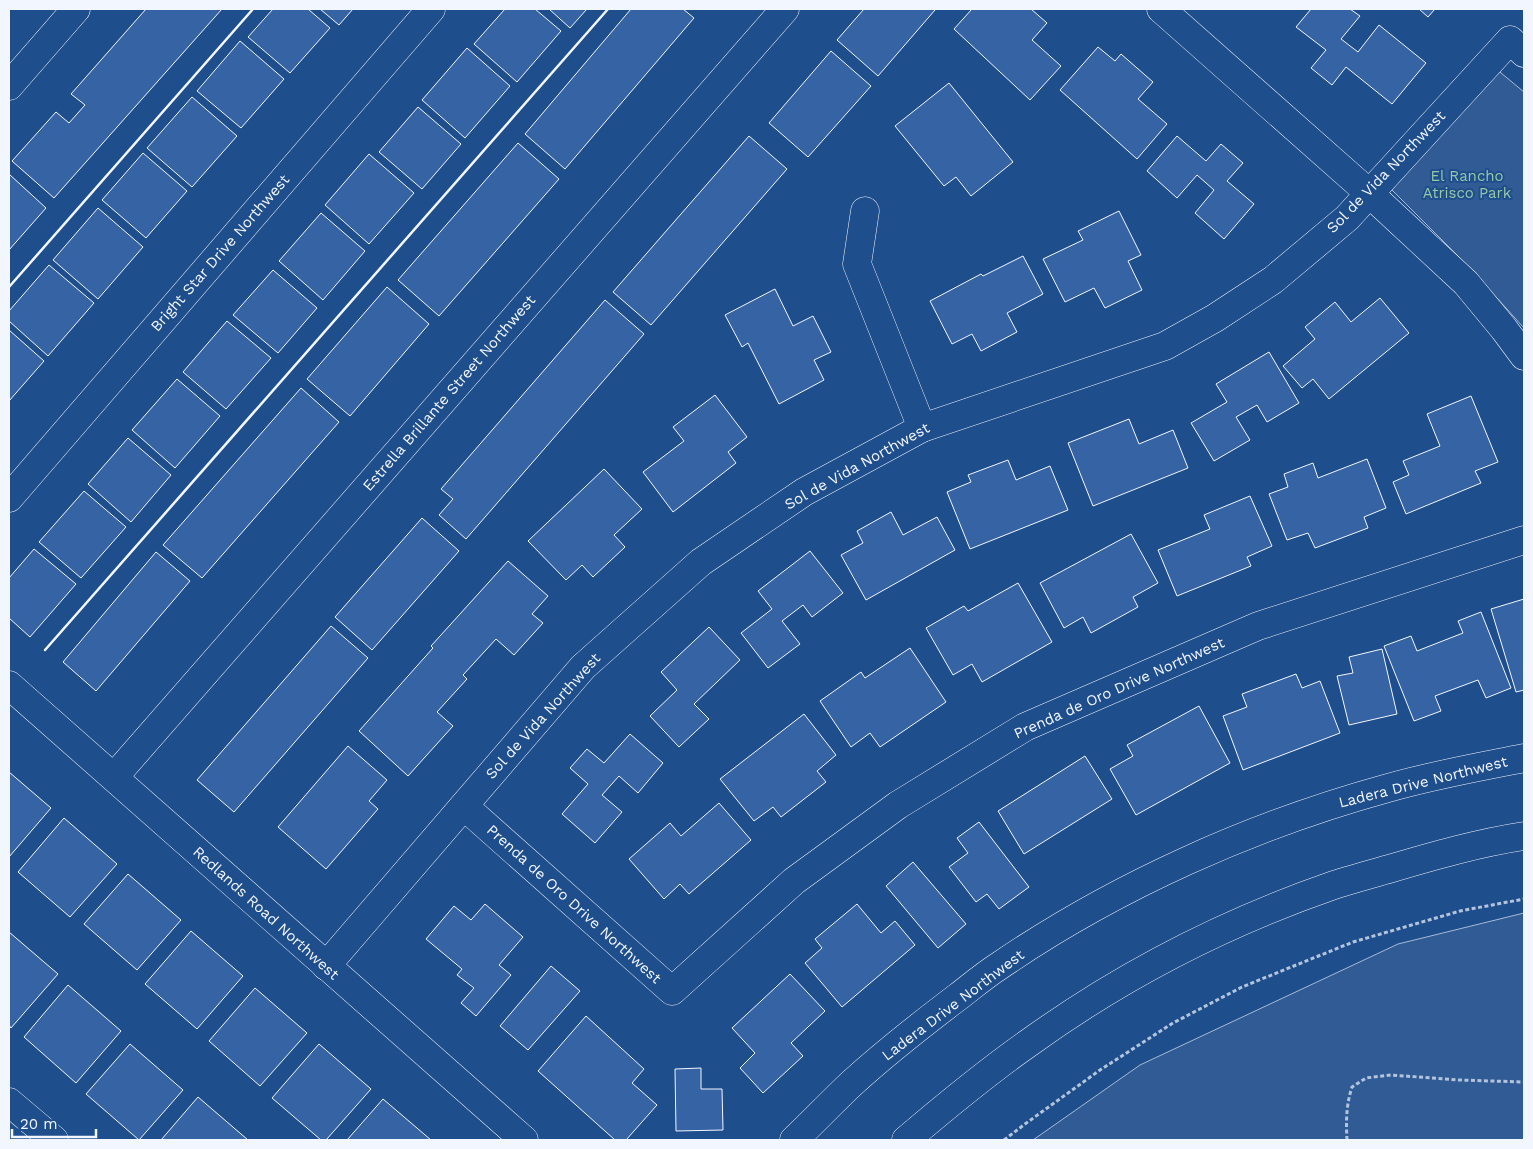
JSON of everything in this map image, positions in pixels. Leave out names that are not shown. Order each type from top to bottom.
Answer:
[{"type":"street","points":[[9,86],[76,9]]},
{"type":"street","name":"Bright Star Drive Northwest","points":[[9,498],[431,9]]},
{"type":"street","name":"Estrella Brillante Street Northwest","points":[[114,777],[785,9]]},
{"type":"street","points":[[1160,9],[1369,193],[1466,283],[1524,356]]},
{"type":"street","name":"Sol de Vida Northwest","points":[[326,966],[583,667],[701,562],[804,492],[922,428],[1165,346],[1215,318],[1273,280],[1347,218],[1369,193],[1517,47]]},
{"type":"street","points":[[865,211],[857,264],[922,428]]},
{"type":"street","name":"Prenda de Oro Drive Northwest","points":[[464,806],[672,991],[794,881],[898,805],[1025,727],[1258,626],[1524,540]]},
{"type":"street","name":"Redlands Road Northwest","points":[[9,685],[524,1140]]},
{"type":"street","name":"Ladera Drive Northwest","points":[[794,1140],[852,1084],[922,1024],[999,966],[1074,919],[1147,880],[1224,844],[1300,815],[1389,788],[1524,758]]},
{"type":"street","points":[[906,1140],[962,1092],[1031,1041],[1113,987],[1187,947],[1269,910],[1335,885],[1422,859],[1524,836]]},
{"type":"street","points":[[9,1102],[54,1140]]},
{"type":"path","points":[[1004,1140],[1100,1070],[1174,1023],[1242,987],[1352,942],[1460,911],[1524,899]]},
{"type":"path","points":[[1347,1140],[1347,1110],[1352,1087],[1366,1078],[1391,1075],[1524,1082]]},
{"type":"shaded area","name":"El Rancho Atrisco Park","points":[[1495,68],[1524,92],[1524,328],[1469,267],[1388,186]]},
{"type":"shaded area","points":[[1524,913],[1524,1140],[1033,1140],[1140,1065],[1398,944]]},
{"type":"building","points":[[146,9],[222,9],[54,198],[12,161],[56,112],[69,123],[85,105],[71,94]]},
{"type":"building","points":[[273,9],[308,9],[330,28],[290,73],[248,37]]},
{"type":"building","points":[[320,9],[353,9],[339,25]]},
{"type":"building","points":[[505,9],[535,9],[561,31],[517,82],[474,44]]},
{"type":"building","points":[[549,9],[587,9],[570,28]]},
{"type":"building","points":[[631,9],[683,9],[694,18],[565,169],[525,134]]},
{"type":"building","points":[[864,9],[935,10],[878,76],[837,40]]},
{"type":"building","points":[[972,9],[1031,9],[1047,23],[1032,40],[1061,66],[1030,100],[954,29]]},
{"type":"building","points":[[1311,9],[1350,9],[1360,16],[1341,39],[1358,52],[1379,25],[1426,63],[1392,104],[1346,67],[1332,85],[1311,68],[1326,50],[1296,27]]},
{"type":"building","points":[[1419,9],[1435,9],[1428,17]]},
{"type":"building","points":[[240,41],[284,79],[241,128],[197,91]]},
{"type":"building","points":[[1098,47],[1115,61],[1121,54],[1153,82],[1138,99],[1167,124],[1137,159],[1060,90]]},
{"type":"building","points":[[467,48],[510,86],[465,138],[422,100]]},
{"type":"building","points":[[831,51],[871,86],[808,157],[769,123]]},
{"type":"building","points":[[949,83],[1013,162],[971,196],[956,177],[944,186],[895,126]]},
{"type":"building","points":[[192,97],[237,136],[192,187],[147,148]]},
{"type":"building","points":[[418,107],[461,144],[422,189],[379,152]]},
{"type":"building","points":[[749,136],[787,169],[651,325],[613,292]]},
{"type":"building","points":[[1177,136],[1206,161],[1221,144],[1243,163],[1227,181],[1254,204],[1224,239],[1195,213],[1214,190],[1197,175],[1177,198],[1147,171]]},
{"type":"building","points":[[518,143],[559,179],[439,316],[398,280]]},
{"type":"building","points":[[143,153],[187,191],[146,238],[102,200]]},
{"type":"building","points":[[369,154],[414,193],[369,244],[325,205]]},
{"type":"building","points":[[9,174],[46,208],[9,250]]},
{"type":"building","points":[[98,208],[143,247],[98,299],[53,260]]},
{"type":"building","points":[[1119,211],[1141,255],[1128,261],[1142,290],[1105,308],[1094,288],[1065,302],[1043,259],[1083,240],[1078,231]]},
{"type":"building","points":[[321,213],[365,251],[323,300],[279,261]]},
{"type":"building","points":[[1023,256],[1043,294],[1007,313],[1017,332],[981,351],[972,334],[952,344],[930,301],[981,274],[983,276]]},
{"type":"building","points":[[49,265],[94,303],[48,356],[9,321],[9,311]]},
{"type":"building","points":[[273,270],[317,308],[278,353],[233,315]]},
{"type":"building","points":[[387,287],[429,324],[350,416],[307,379]]},
{"type":"building","points":[[775,289],[793,326],[813,316],[831,352],[814,360],[824,380],[779,404],[748,343],[742,347],[725,315]]},
{"type":"building","points":[[1380,298],[1409,333],[1329,399],[1313,379],[1302,388],[1283,366],[1315,339],[1305,327],[1335,302],[1351,322]]},
{"type":"building","points":[[605,300],[644,334],[466,539],[439,515],[453,499],[441,489]]},
{"type":"building","points":[[227,321],[271,358],[226,409],[183,372]]},
{"type":"building","points":[[9,330],[44,361],[9,401]]},
{"type":"building","points":[[1269,352],[1299,403],[1267,422],[1257,405],[1236,417],[1250,440],[1214,461],[1191,423],[1227,402],[1216,384]]},
{"type":"building","points":[[177,379],[220,416],[175,468],[132,430]]},
{"type":"building","points":[[301,388],[339,422],[202,578],[163,545]]},
{"type":"building","points":[[715,395],[747,437],[728,452],[736,463],[673,512],[643,472],[684,441],[673,427]]},
{"type":"building","points":[[1471,396],[1498,462],[1475,471],[1481,483],[1406,514],[1393,482],[1409,475],[1403,461],[1440,446],[1427,414]]},
{"type":"building","points":[[1129,419],[1139,444],[1173,430],[1188,468],[1093,506],[1068,443]]},
{"type":"building","points":[[128,438],[171,475],[131,522],[88,484]]},
{"type":"building","points":[[1367,459],[1386,508],[1364,517],[1368,528],[1315,548],[1308,533],[1287,540],[1269,494],[1288,487],[1284,474],[1313,463],[1318,478]]},
{"type":"building","points":[[1008,460],[1016,480],[1050,466],[1068,510],[970,549],[947,492],[971,482],[968,475]]},
{"type":"building","points":[[604,469],[642,509],[614,535],[625,547],[593,577],[582,565],[566,580],[528,541]]},
{"type":"building","points":[[84,491],[126,527],[81,578],[39,542]]},
{"type":"building","points":[[1250,496],[1272,546],[1247,557],[1251,566],[1177,596],[1158,550],[1210,529],[1204,515]]},
{"type":"building","points":[[891,512],[903,535],[937,517],[955,550],[866,600],[841,555],[863,543],[857,531]]},
{"type":"building","points":[[422,518],[459,551],[372,650],[335,617]]},
{"type":"building","points":[[1131,534],[1158,583],[1133,597],[1138,607],[1091,633],[1083,617],[1064,628],[1040,583]]},
{"type":"building","points":[[34,549],[76,584],[30,637],[9,618],[9,578]]},
{"type":"building","points":[[810,551],[843,593],[812,617],[803,605],[782,621],[800,644],[768,668],[741,633],[772,609],[758,591]]},
{"type":"building","points":[[156,552],[190,581],[96,691],[63,662]]},
{"type":"building","points":[[508,561],[548,596],[532,614],[543,623],[514,655],[496,639],[463,675],[467,679],[437,712],[453,726],[408,776],[359,731],[433,648],[431,646]]},
{"type":"building","points":[[1018,583],[1052,642],[982,682],[972,664],[953,675],[926,628],[964,606],[968,611]]},
{"type":"building","points":[[1524,599],[1524,690],[1516,692],[1491,609]]},
{"type":"building","points":[[1481,612],[1511,688],[1486,698],[1478,680],[1435,696],[1441,711],[1414,721],[1384,646],[1411,636],[1417,651],[1463,633],[1458,621]]},
{"type":"building","points":[[331,626],[368,658],[234,812],[197,780]]},
{"type":"building","points":[[709,627],[740,660],[694,704],[709,719],[679,747],[650,716],[677,690],[661,672]]},
{"type":"building","points":[[910,648],[946,702],[880,747],[870,733],[851,747],[820,701],[861,672],[865,678]]},
{"type":"building","points":[[1382,649],[1397,714],[1349,725],[1337,676],[1353,673],[1349,657]]},
{"type":"building","points":[[1296,674],[1302,688],[1320,681],[1340,733],[1243,770],[1223,716],[1247,707],[1242,694]]},
{"type":"building","points":[[1199,706],[1230,763],[1136,815],[1110,769],[1133,756],[1127,745]]},
{"type":"building","points":[[804,714],[836,755],[817,771],[826,782],[781,817],[773,807],[754,821],[720,779]]},
{"type":"building","points":[[630,734],[663,763],[638,793],[619,776],[602,795],[622,812],[595,843],[562,814],[588,784],[570,768],[587,749],[604,763]]},
{"type":"building","points":[[348,746],[387,780],[369,801],[378,809],[326,869],[278,827]]},
{"type":"building","points":[[1085,756],[1112,799],[1024,854],[998,811]]},
{"type":"building","points":[[9,772],[51,808],[9,857]]},
{"type":"building","points":[[719,803],[751,840],[689,894],[680,884],[664,899],[629,859],[670,823],[681,836]]},
{"type":"building","points":[[64,818],[117,864],[70,917],[18,872]]},
{"type":"building","points":[[979,822],[1029,887],[999,909],[987,894],[976,902],[949,867],[968,853],[957,838]]},
{"type":"building","points":[[913,862],[966,924],[938,948],[886,886]]},
{"type":"building","points":[[128,874],[181,920],[137,970],[84,924]]},
{"type":"building","points":[[485,904],[523,937],[499,965],[511,975],[476,1016],[461,1003],[474,988],[457,975],[462,969],[426,939],[454,906],[471,920]]},
{"type":"building","points":[[857,904],[881,933],[895,921],[915,945],[842,1007],[805,963],[822,948],[815,939]]},
{"type":"building","points":[[191,931],[243,976],[197,1029],[145,984]]},
{"type":"building","points":[[9,932],[58,974],[11,1028],[9,1025]]},
{"type":"building","points":[[551,966],[580,991],[528,1050],[500,1026]]},
{"type":"building","points":[[790,974],[825,1011],[791,1043],[803,1056],[763,1093],[740,1068],[755,1053],[732,1028]]},
{"type":"building","points":[[68,985],[121,1031],[76,1083],[24,1037]]},
{"type":"building","points":[[255,988],[307,1033],[260,1086],[209,1041]]},
{"type":"building","points":[[586,1016],[644,1069],[632,1083],[657,1105],[626,1140],[615,1140],[538,1071]]},
{"type":"building","points":[[130,1044],[183,1090],[139,1140],[86,1094]]},
{"type":"building","points":[[319,1044],[371,1089],[326,1140],[321,1140],[272,1098]]},
{"type":"building","points":[[701,1068],[701,1089],[722,1089],[723,1130],[676,1131],[675,1069]]},
{"type":"building","points":[[198,1097],[248,1140],[161,1140]]},
{"type":"building","points":[[383,1099],[431,1140],[347,1140]]},
{"type":"wall","points":[[9,287],[253,9]]},
{"type":"wall","points":[[45,650],[608,9]]}]
